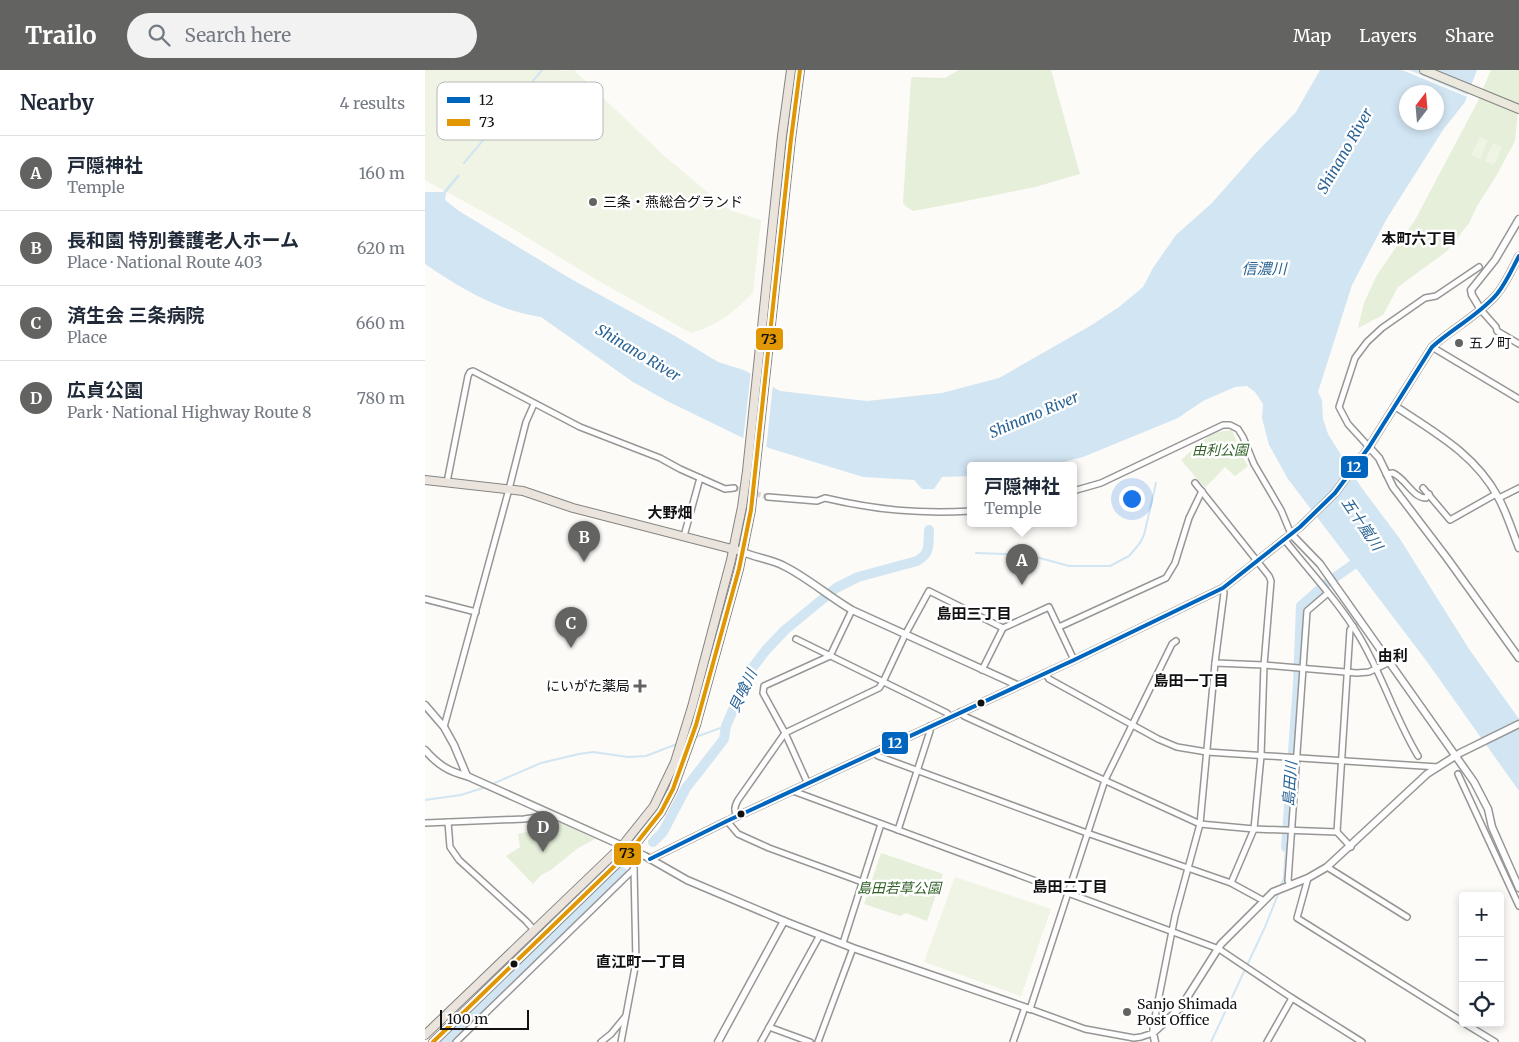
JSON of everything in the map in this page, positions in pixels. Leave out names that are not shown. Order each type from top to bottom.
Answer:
[{"type":"highway","points":[[425,1035],[622,846],[654,806],[675,762],[733,549],[747,471],[782,136],[791,70]]},
{"type":"highway","points":[[433,1042],[631,850],[661,812],[684,761],[696,725],[743,552],[757,474],[791,139],[800,70]]},
{"type":"highway","points":[[425,480],[509,489],[573,508],[743,552]]},
{"type":"main road","points":[[1424,70],[1519,110]]},
{"type":"street","points":[[1519,219],[1495,260],[1471,290],[1481,310],[1496,327],[1497,332],[1519,344]]},
{"type":"street","points":[[650,859],[1223,588],[1300,527],[1335,493],[1369,447],[1432,347],[1481,310],[1502,287],[1519,256]]},
{"type":"street","points":[[1479,267],[1436,296],[1425,298],[1382,328],[1360,349],[1355,358],[1339,407],[1348,424],[1379,458],[1393,487],[1519,658]]},
{"type":"street","points":[[1432,347],[1519,399]]},
{"type":"street","points":[[447,482],[470,372],[473,371],[579,427],[661,458],[725,489],[734,488]]},
{"type":"street","points":[[444,727],[526,422],[534,404]]},
{"type":"street","points":[[1395,406],[1465,453],[1498,496],[1519,548]]},
{"type":"street","points":[[1077,490],[1101,483],[1223,425],[1230,425],[1238,429],[1254,464],[1281,510],[1291,534],[1320,564],[1458,755],[1485,802],[1494,832],[1519,888]]},
{"type":"street","points":[[1387,474],[1393,473],[1403,478],[1417,497],[1425,498],[1429,494]]},
{"type":"street","points":[[684,536],[700,478]]},
{"type":"street","points":[[1195,483],[1271,581],[1264,665],[1261,756],[1254,829],[1231,884]]},
{"type":"street","points":[[1423,488],[1449,520],[1519,488]]},
{"type":"street","points":[[1059,627],[1166,578],[1175,563],[1189,518],[1201,491]]},
{"type":"street","points":[[768,497],[817,502],[825,498],[886,510],[934,513],[967,511]]},
{"type":"street","points":[[1284,539],[1353,626],[1418,756]]},
{"type":"street","points":[[743,552],[785,566],[852,610],[1017,685]]},
{"type":"street","points":[[1155,1042],[1153,1027],[1172,932],[1200,824],[1223,588]]},
{"type":"street","points":[[737,817],[735,806],[738,800],[785,732],[879,688],[905,634],[929,591],[1003,628]]},
{"type":"street","points":[[1291,885],[1288,881],[1307,611],[1328,593]]},
{"type":"street","points":[[425,599],[476,612]]},
{"type":"street","points":[[982,670],[1003,628],[1049,608],[1074,660]]},
{"type":"street","points":[[809,784],[785,732],[763,693],[764,686],[830,656],[852,610]]},
{"type":"street","points":[[1337,832],[1350,630],[1353,626]]},
{"type":"street","points":[[796,639],[947,713],[951,717]]},
{"type":"street","points":[[1013,1042],[1068,893],[1105,780],[1172,644],[1176,641]]},
{"type":"street","points":[[1215,663],[1264,665],[1348,673],[1369,672],[1390,662]]},
{"type":"street","points":[[1045,673],[1049,679],[1158,739],[1177,747],[1207,752],[1438,767]]},
{"type":"street","points":[[425,704],[444,727],[468,777]]},
{"type":"street","points":[[960,712],[964,716],[1200,824],[1254,829],[1337,832],[1351,846]]},
{"type":"street","points":[[425,750],[443,768],[509,795],[650,859],[687,880],[784,921],[853,948],[1085,1029],[1139,1040],[1153,1033],[1181,1007],[1221,944],[1273,892],[1327,868],[1427,774],[1458,755],[1519,724]]},
{"type":"street","points":[[897,830],[930,731],[930,726]]},
{"type":"street","points":[[875,753],[878,756],[1087,833],[1231,884],[1264,901]]},
{"type":"street","points":[[1458,774],[1519,906]]},
{"type":"street","points":[[793,791],[1219,949],[1362,1042]]},
{"type":"street","points":[[425,823],[524,819],[553,815]]},
{"type":"street","points":[[727,821],[738,834],[769,848],[862,882]]},
{"type":"street","points":[[448,822],[450,847],[459,860],[527,921],[534,930]]},
{"type":"street","points":[[843,943],[881,824]]},
{"type":"street","points":[[621,1042],[636,962],[634,868],[631,850]]},
{"type":"street","points":[[456,1042],[634,868]]},
{"type":"street","points":[[1327,868],[1407,917]]},
{"type":"street","points":[[1308,878],[1297,918],[1459,1020]]},
{"type":"street","points":[[718,1042],[784,921]]},
{"type":"street","points":[[761,1042],[820,935]]},
{"type":"street","points":[[818,1042],[853,948]]},
{"type":"street","points":[[1267,1042],[1292,998]]},
{"type":"street","points":[[601,1042],[611,1034],[625,1016]]},
{"type":"street","points":[[1470,1027],[1495,1042]]},
{"type":"street","points":[[769,1028],[810,1042]]},
{"type":"green space","name":"三条・燕総合グランド","points":[[425,70],[574,70],[587,82],[437,82],[437,140],[603,140],[603,98],[662,154],[724,206],[732,211],[761,220],[753,293],[725,317],[691,333],[592,277],[500,221],[425,180]]},
{"type":"green space","points":[[959,70],[1051,70],[1080,174],[1035,187],[913,211],[905,206],[903,202],[911,79],[913,77],[945,78]]},
{"type":"green space","points":[[1491,70],[1519,70],[1519,103],[1515,141],[1469,223],[1447,251],[1398,287],[1383,315],[1358,328],[1364,303],[1377,275],[1415,220],[1478,101]]},
{"type":"green space","points":[[1480,137],[1488,140],[1480,159],[1471,155]]},
{"type":"green space","points":[[1493,143],[1502,147],[1494,165],[1485,161]]},
{"type":"green space","name":"由利公園","points":[[1232,430],[1248,466],[1235,476],[1225,467],[1205,488],[1181,460],[1212,433]]},
{"type":"green space","points":[[552,819],[595,839],[578,848],[551,870],[541,875],[533,884],[506,856],[520,847],[518,834],[540,829]]},
{"type":"green space","name":"島田若草公園","points":[[881,853],[943,874],[927,921],[906,913],[900,916],[864,904]]},
{"type":"green space","points":[[955,877],[1051,909],[1021,996],[924,962]]},
{"type":"water","name":"信濃川","points":[[1320,70],[1477,70],[1465,102],[1444,129],[1444,85],[1399,85],[1399,130],[1443,130],[1386,220],[1352,285],[1318,392],[1322,400],[1323,419],[1328,434],[1361,487],[1400,539],[1469,649],[1519,719],[1519,791],[1425,659],[1288,479],[1269,445],[1262,418],[1263,404],[1255,392],[1247,386],[1235,387],[1203,401],[1178,418],[1083,457],[1063,462],[967,462],[967,476],[942,477],[934,489],[922,489],[914,480],[863,477],[743,438],[633,382],[541,317],[510,310],[495,304],[452,282],[425,264],[425,192],[443,192],[458,174],[460,176],[446,193],[445,200],[459,211],[571,279],[718,362],[744,370],[780,391],[867,401],[942,393],[999,378],[1090,326],[1119,307],[1143,287],[1153,268],[1176,235],[1212,203],[1255,154],[1296,112]]},
{"type":"pier","points":[[1402,70],[1409,70],[1470,96],[1470,98],[1444,87],[1444,85],[1438,85]]},
{"type":"pier","points":[[751,371],[773,384],[766,450],[743,441]]},
{"type":"waterway","points":[[532,82],[542,70]]},
{"type":"waterway","points":[[464,163],[483,140]]},
{"type":"waterway","points":[[976,553],[1029,555],[1069,566],[1110,566],[1129,556],[1140,543],[1144,535],[1156,483]]},
{"type":"waterway","name":"貝喰川","points":[[653,842],[663,832],[686,788],[724,739],[726,726],[750,671],[766,650],[785,630],[836,588],[858,577],[917,561],[927,552],[929,530]]},
{"type":"waterway","name":"島田川","points":[[1286,847],[1298,684],[1301,606],[1327,583],[1364,557]]},
{"type":"waterway","name":"貝喰川","points":[[693,738],[726,726]]},
{"type":"waterway","name":"貝喰川","points":[[490,785],[541,763],[579,754],[593,752],[628,757],[646,756],[677,744]]},
{"type":"waterway","name":"貝喰川","points":[[425,800],[461,795],[486,787]]},
{"type":"waterway","name":"島田川","points":[[1280,887],[1284,878],[1286,847]]},
{"type":"waterway","points":[[445,1042],[622,872]]},
{"type":"waterway","name":"島田川","points":[[1211,1042],[1265,927],[1279,892]]},
{"type":"tunnel","points":[[734,488],[768,497]]},
{"type":"transit line","name":"73","points":[[433,1042],[631,850],[661,812],[673,789],[696,725],[739,569],[751,510],[800,70]]},
{"type":"transit line","name":"12","points":[[650,859],[1223,588],[1300,527],[1335,493],[1369,447],[1432,347],[1490,302],[1503,285],[1519,256]]},
{"type":"place","name":"三条・燕総合グランド","points":[[593,202]]},
{"type":"place","name":"五ノ町","points":[[1459,343]]},
{"type":"place","name":"長和園 特別養護老人ホーム","points":[[584,562]]},
{"type":"place","name":"戸隠神社","points":[[1022,585]]},
{"type":"place","name":"済生会 三条病院","points":[[571,648]]},
{"type":"place","name":"にいがた薬局","points":[[640,686]]},
{"type":"place","name":"広貞公園","points":[[543,852]]},
{"type":"place","name":"Sanjo Shimada Post Office","points":[[1127,1012]]},
{"type":"district","name":"本町六丁目","points":[[1419,239]]},
{"type":"district","name":"大野畑","points":[[670,513]]},
{"type":"district","name":"島田三丁目","points":[[974,614]]},
{"type":"district","name":"由利","points":[[1393,656]]},
{"type":"district","name":"島田一丁目","points":[[1191,681]]},
{"type":"district","name":"島田二丁目","points":[[1070,887]]},
{"type":"district","name":"直江町一丁目","points":[[641,962]]},
{"type":"water label","name":"Shinano River","points":[[1345,151]]},
{"type":"water label","name":"Shinano River","points":[[638,353]]},
{"type":"water label","name":"Shinano River","points":[[1034,415]]},
{"type":"water label","name":"五十嵐川","points":[[1362,524]]}]
